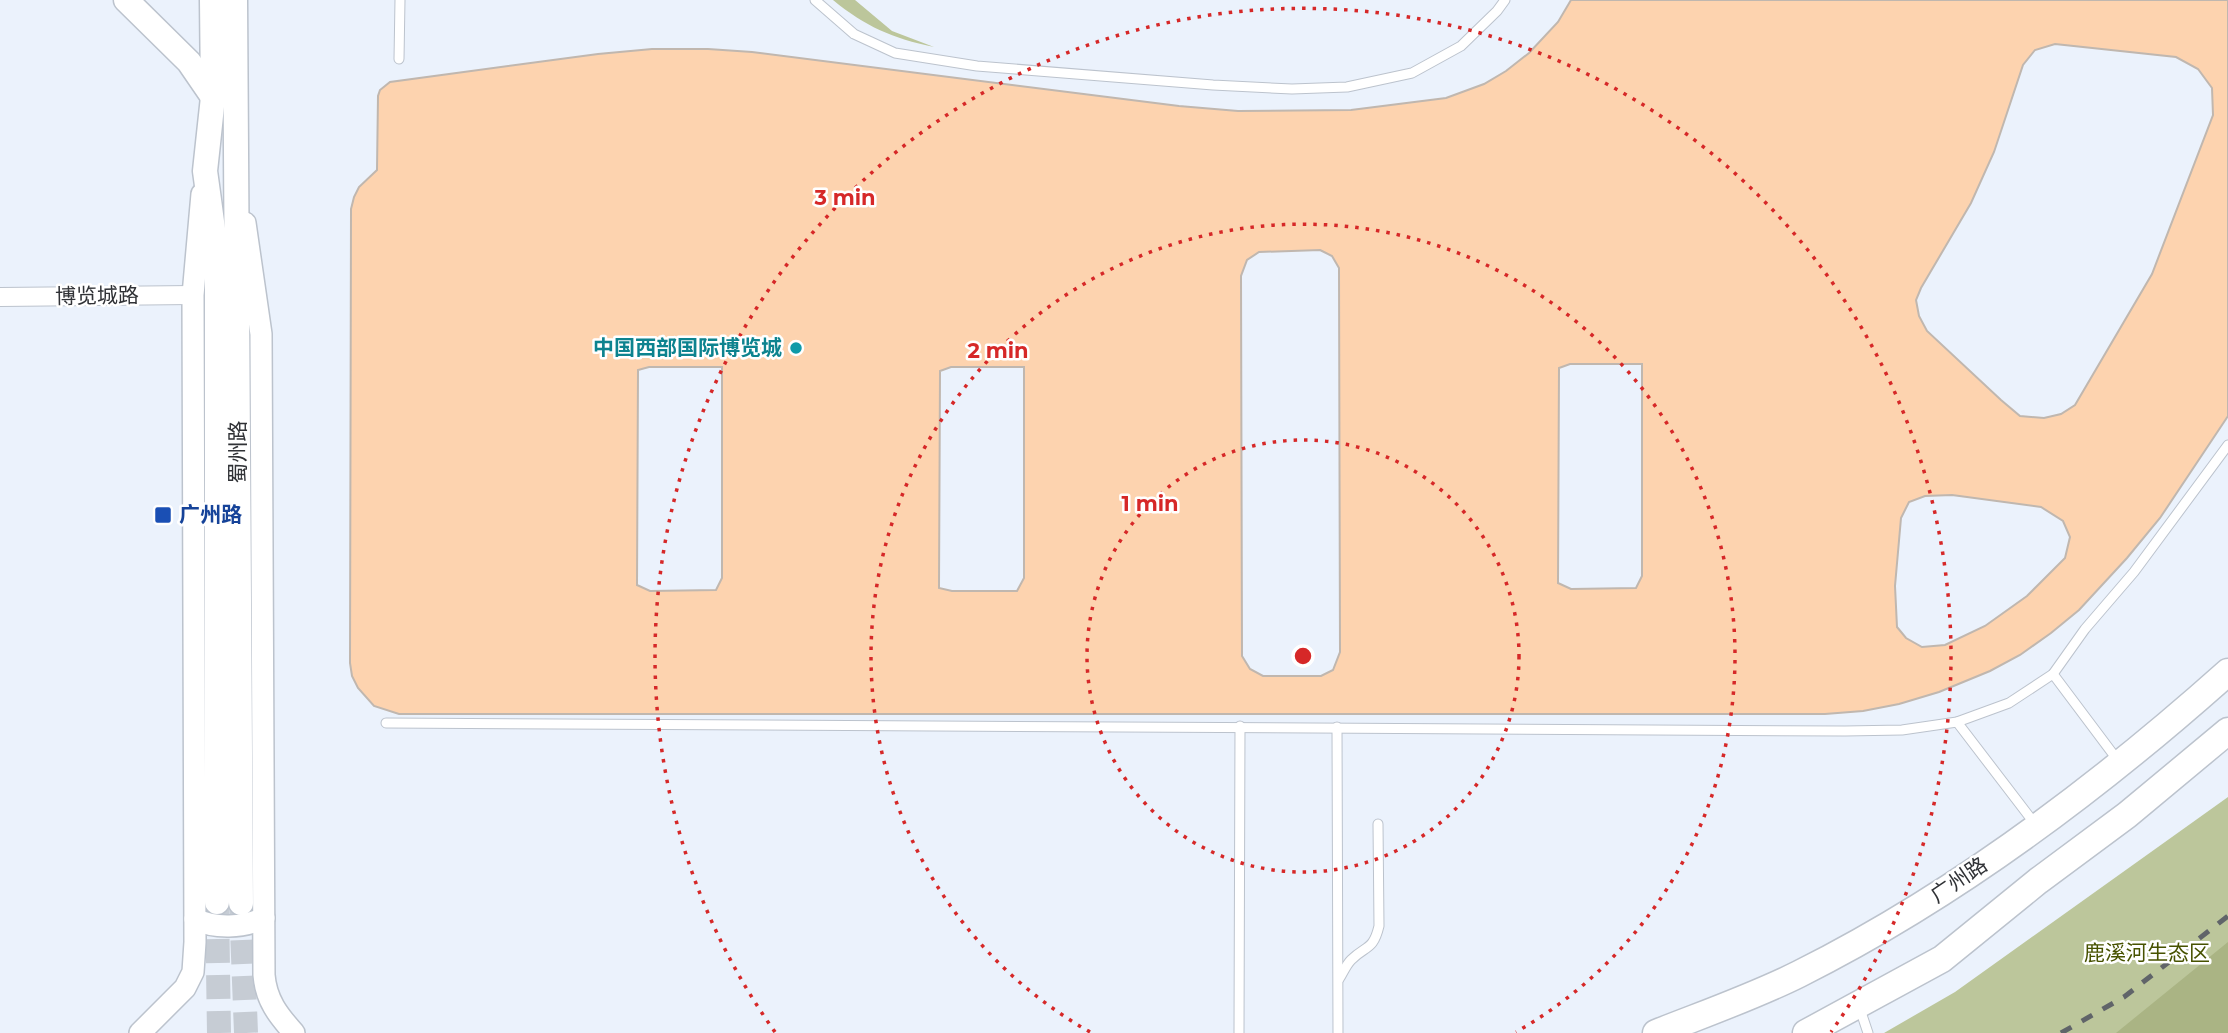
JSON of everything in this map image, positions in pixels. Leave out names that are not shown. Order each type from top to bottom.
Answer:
[{"type":"main road","points":[[126,0],[189,62],[213,97]]},
{"type":"main road","name":"蜀州路","points":[[212,0],[213,97],[205,171],[217,258],[216,902]]},
{"type":"main road","name":"蜀州路","points":[[236,0],[241,903]]},
{"type":"main road","name":"广州路","points":[[1656,1033],[1798,974],[1876,932],[1942,892],[2037,826],[2120,763],[2228,672]]},
{"type":"main road","points":[[1806,1033],[1942,959],[2038,881],[2127,815],[2228,731]]},
{"type":"street","points":[[237,164],[261,334],[266,991],[273,1008],[294,1033]]},
{"type":"street","points":[[141,1033],[185,988],[193,972],[193,295],[205,171]]},
{"type":"street","name":"博览城路","points":[[0,297],[193,295]]},
{"type":"street","points":[[195,919],[207,925],[229,925],[251,924],[264,918]]},
{"type":"lane","points":[[400,0],[400,59]]},
{"type":"lane","points":[[815,0],[854,34],[895,53],[977,66],[1292,89],[1347,87],[1412,73],[1446,56],[1467,41],[1505,0]]},
{"type":"lane","points":[[386,723],[1845,731],[1902,730],[1957,722],[2009,703],[2053,674],[2085,629],[2134,572],[2228,445]]},
{"type":"lane","points":[[2053,674],[2120,763]]},
{"type":"lane","points":[[1957,722],[2037,826]]},
{"type":"lane","points":[[1239,1033],[1240,726]]},
{"type":"lane","points":[[1337,727],[1338,1033]]},
{"type":"lane","points":[[1338,981],[1349,961],[1367,950],[1376,939],[1379,926],[1377,824]]},
{"type":"lane","points":[[1859,1005],[1868,1033]]},
{"type":"green space","points":[[833,0],[855,0],[892,31],[934,47],[880,30]]},
{"type":"green space","name":"鹿溪河生态区","points":[[2228,797],[2228,1033],[1884,1033],[1955,992]]},
{"type":"green space","points":[[2228,942],[2228,1033],[2116,1033]]},
{"type":"building","name":"中国西部国际博览城","points":[[1571,0],[2228,0],[2228,416],[2160,518],[2079,610],[2020,655],[1939,692],[1863,711],[1825,714],[399,714],[374,706],[358,688],[350,663],[351,209],[359,187],[377,170],[378,96],[380,90],[390,82],[598,54],[652,49],[708,49],[752,52],[1179,106],[1238,111],[1351,110],[1446,98],[1484,84],[1529,53],[1558,22]],"holes":[[[2055,44],[2176,57],[2198,69],[2212,88],[2213,115],[2152,274],[2075,405],[2061,414],[2044,418],[2020,416],[2001,400],[1927,331],[1919,316],[1916,300],[1971,203],[1994,152],[2023,65],[2035,50]],[[1320,250],[1332,256],[1339,268],[1340,652],[1333,670],[1321,676],[1263,676],[1250,669],[1242,656],[1241,276],[1247,260],[1259,252]],[[1570,364],[1642,364],[1642,576],[1636,588],[1571,589],[1558,583],[1559,368]],[[649,367],[722,367],[722,578],[716,590],[650,591],[637,585],[638,370]],[[951,367],[1024,367],[1024,578],[1017,591],[952,591],[939,588],[940,371]],[[1952,495],[2041,507],[2063,521],[2070,537],[2065,558],[2027,596],[1985,626],[1945,645],[1922,647],[1906,638],[1897,627],[1895,586],[1901,518],[1909,502],[1925,496]]]},
{"type":"tunnel","points":[[217,903],[219,1033]]},
{"type":"tunnel","points":[[241,904],[246,1033]]},
{"type":"railway","points":[[2061,1033],[2124,997],[2228,916]]},
{"type":"place","name":"中国西部国际博览城","points":[[796,348]]},
{"type":"place","name":"广州路","points":[[163,515]]}]
